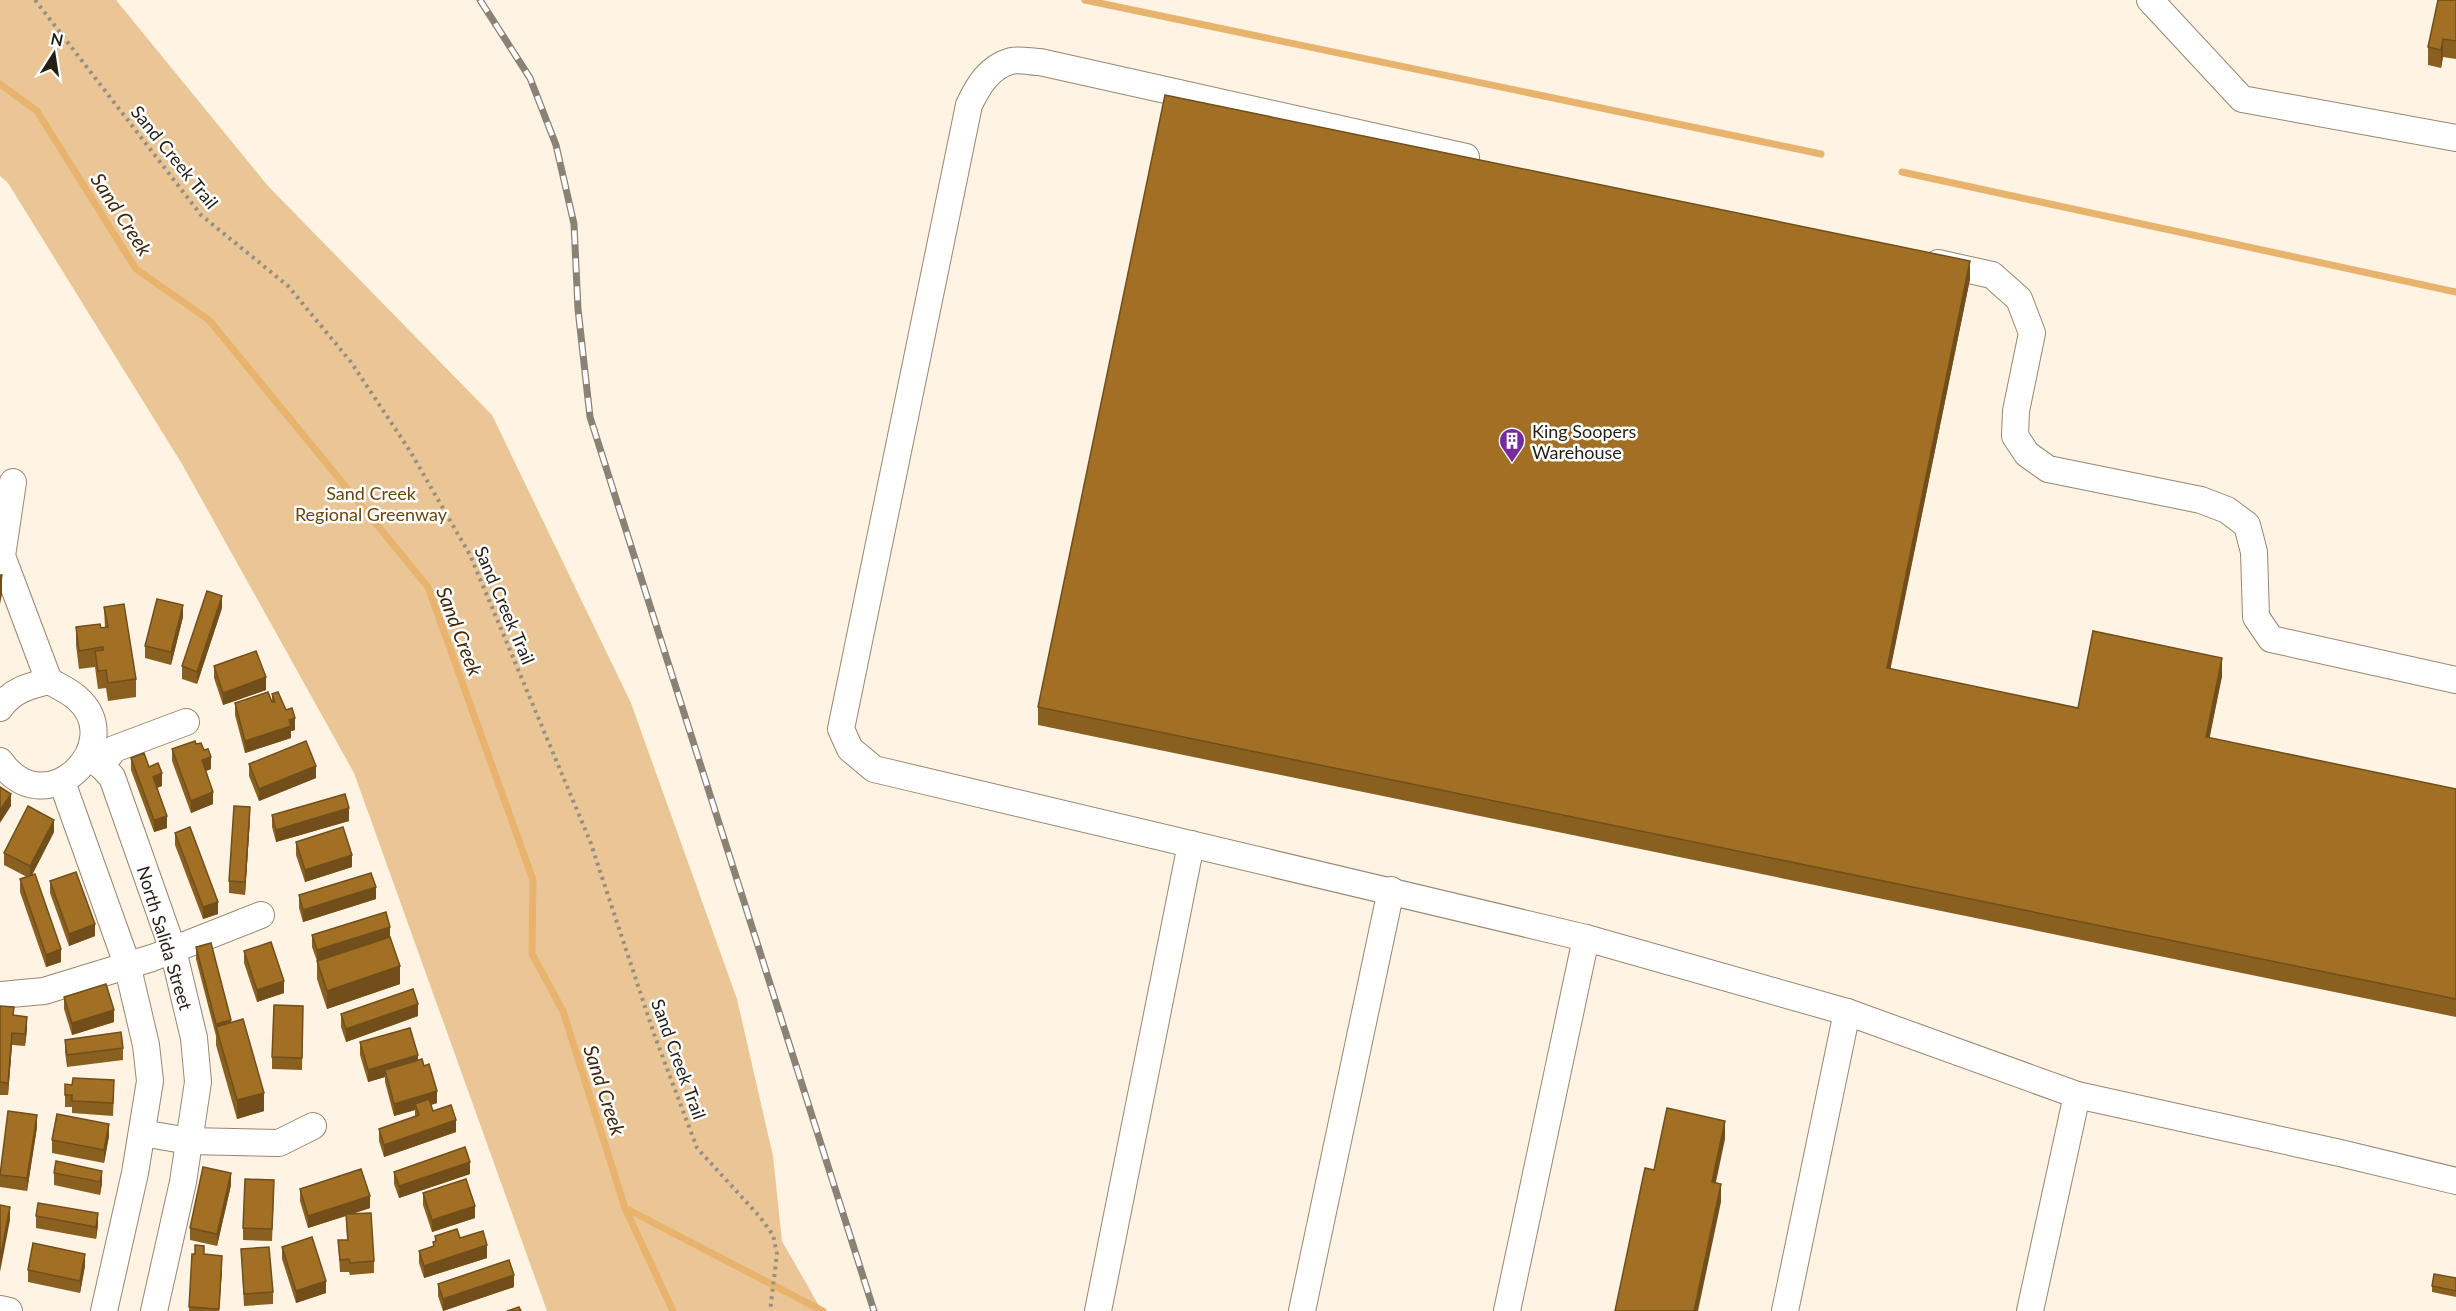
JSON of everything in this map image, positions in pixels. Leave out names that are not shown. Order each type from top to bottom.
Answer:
[{"type":"street","points":[[2150,0],[2242,99],[2456,138]]},
{"type":"street","points":[[1493,164],[1040,62],[1012,60],[994,69],[980,83],[969,105],[841,729],[849,749],[874,769],[1586,938],[1847,1012],[2077,1095],[2456,1181]]},
{"type":"street","points":[[1911,257],[1992,275],[2019,299],[2032,333],[2016,411],[2015,436],[2027,454],[2048,469],[2201,500],[2227,510],[2247,525],[2254,552],[2256,617],[2271,639],[2456,680]]},
{"type":"street","points":[[13,482],[2,556],[49,681],[78,699],[89,715],[95,760]]},
{"type":"street","points":[[0,708],[6,699],[23,688],[49,681]]},
{"type":"street","points":[[0,761],[7,771],[23,782],[43,786],[62,782],[114,749],[186,722]]},
{"type":"street","name":"North Salida Street","points":[[95,760],[112,777],[173,950],[195,1049],[198,1082],[183,1182],[154,1311]]},
{"type":"street","points":[[62,782],[126,964],[146,1045],[150,1081],[142,1134],[104,1311]]},
{"type":"street","points":[[1098,1311],[1191,844]]},
{"type":"street","points":[[1302,1311],[1390,890]]},
{"type":"street","points":[[0,994],[44,991],[126,964],[152,958],[261,915]]},
{"type":"street","points":[[1507,1311],[1586,938]]},
{"type":"street","points":[[1785,1311],[1847,1012]]},
{"type":"street","points":[[2030,1311],[2077,1095]]},
{"type":"street","points":[[142,1134],[189,1141],[279,1143],[313,1126]]},
{"type":"street","points":[[0,1309],[9,1311]]},
{"type":"path","name":"Sand Creek Trail","points":[[35,0],[201,214],[288,286],[351,362],[410,451],[470,555],[585,830],[654,1034],[698,1148],[770,1228],[776,1244],[777,1264],[770,1311]]},
{"type":"green space","name":"Sand Creek Regional Greenway","points":[[0,0],[116,0],[268,186],[492,415],[631,703],[737,999],[773,1156],[782,1241],[822,1311],[547,1311],[354,773],[182,464],[8,183],[0,176]]},
{"type":"building","points":[[2438,0],[2456,0],[2456,41],[2443,39],[2441,50],[2428,47]]},
{"type":"building","name":"King Soopers Warehouse","points":[[1165,95],[1970,261],[1887,668],[2078,708],[2093,631],[2222,658],[2206,737],[2456,789],[2456,999],[1038,707]]},
{"type":"building","points":[[207,591],[222,596],[197,672],[182,666]]},
{"type":"building","points":[[157,599],[183,605],[171,652],[145,646]]},
{"type":"building","points":[[124,604],[136,679],[108,683],[106,670],[98,671],[95,651],[103,650],[103,647],[79,651],[76,627],[100,624],[101,628],[108,627],[104,607]]},
{"type":"building","points":[[256,651],[266,677],[223,693],[214,666]]},
{"type":"building","points":[[268,692],[272,702],[275,702],[272,694],[278,692],[286,710],[292,708],[295,718],[289,720],[291,726],[245,741],[235,703]]},
{"type":"building","points":[[195,741],[196,744],[201,743],[204,750],[208,749],[211,757],[202,760],[213,792],[191,801],[172,749]]},
{"type":"building","points":[[306,741],[316,766],[259,789],[249,764]]},
{"type":"building","points":[[144,753],[149,767],[158,763],[162,773],[153,777],[167,816],[154,820],[131,758]]},
{"type":"building","points":[[0,787],[11,794],[0,810]]},
{"type":"building","points":[[345,794],[349,808],[276,830],[272,815]]},
{"type":"building","points":[[28,806],[54,820],[30,866],[4,853]]},
{"type":"building","points":[[234,806],[250,807],[245,882],[229,881]]},
{"type":"building","points":[[190,827],[218,902],[203,907],[175,833]]},
{"type":"building","points":[[343,827],[352,855],[305,870],[296,842]]},
{"type":"building","points":[[76,872],[95,924],[69,934],[50,881]]},
{"type":"building","points":[[371,873],[376,887],[303,910],[299,895]]},
{"type":"building","points":[[35,874],[61,949],[46,955],[20,879]]},
{"type":"building","points":[[386,912],[390,927],[317,950],[312,935]]},
{"type":"building","points":[[390,937],[400,966],[327,991],[317,961]]},
{"type":"building","points":[[271,942],[284,981],[257,990],[244,951]]},
{"type":"building","points":[[211,943],[231,1020],[216,1024],[196,947]]},
{"type":"building","points":[[106,984],[114,1010],[72,1023],[64,997]]},
{"type":"building","points":[[413,989],[418,1004],[346,1029],[341,1014]]},
{"type":"building","points":[[274,1005],[303,1006],[302,1058],[272,1057]]},
{"type":"building","points":[[0,1006],[14,1007],[13,1015],[27,1017],[25,1034],[12,1033],[8,1083],[0,1082]]},
{"type":"building","points":[[243,1019],[264,1093],[237,1100],[216,1027]]},
{"type":"building","points":[[410,1028],[418,1055],[368,1070],[360,1042]]},
{"type":"building","points":[[121,1032],[123,1048],[67,1055],[65,1040]]},
{"type":"building","points":[[422,1059],[424,1066],[429,1064],[437,1091],[394,1104],[385,1070]]},
{"type":"building","points":[[73,1078],[114,1080],[113,1103],[72,1101],[72,1095],[65,1095],[65,1084],[72,1085]]},
{"type":"building","points":[[429,1099],[433,1111],[451,1105],[456,1120],[384,1145],[379,1129],[419,1115],[415,1104]]},
{"type":"building","points":[[1667,1108],[1725,1121],[1712,1182],[1721,1184],[1694,1311],[1615,1311],[1645,1168],[1654,1170]]},
{"type":"building","points":[[8,1111],[37,1115],[27,1178],[0,1175]]},
{"type":"building","points":[[57,1114],[109,1124],[104,1150],[52,1140]]},
{"type":"building","points":[[465,1147],[470,1162],[399,1186],[394,1172]]},
{"type":"building","points":[[56,1161],[102,1171],[100,1182],[54,1173]]},
{"type":"building","points":[[203,1167],[231,1173],[217,1234],[190,1228]]},
{"type":"building","points":[[361,1169],[370,1196],[308,1216],[300,1189]]},
{"type":"building","points":[[245,1179],[274,1180],[272,1229],[243,1228]]},
{"type":"building","points":[[466,1179],[475,1206],[432,1220],[423,1193]]},
{"type":"building","points":[[38,1203],[98,1213],[96,1227],[36,1216]]},
{"type":"building","points":[[0,1205],[10,1207],[0,1259]]},
{"type":"building","points":[[371,1213],[374,1261],[350,1263],[349,1259],[340,1260],[338,1240],[348,1240],[346,1214]]},
{"type":"building","points":[[457,1229],[460,1238],[483,1231],[487,1245],[424,1266],[419,1251],[434,1246],[435,1236]]},
{"type":"building","points":[[312,1237],[326,1281],[296,1291],[282,1247]]},
{"type":"building","points":[[33,1243],[85,1254],[80,1281],[28,1270]]},
{"type":"building","points":[[195,1245],[204,1246],[204,1254],[222,1256],[219,1309],[189,1307],[192,1254],[195,1254]]},
{"type":"building","points":[[269,1247],[273,1292],[244,1294],[241,1249]]},
{"type":"building","points":[[509,1260],[514,1275],[443,1299],[438,1284]]},
{"type":"building","points":[[2434,1274],[2456,1278],[2456,1291],[2432,1286]]},
{"type":"building","points":[[519,1307],[521,1311],[507,1311]]},
{"type":"waterway","points":[[1085,0],[1821,154]]},
{"type":"waterway","name":"Sand Creek","points":[[0,84],[37,111],[136,269],[209,320],[428,587],[533,880],[532,954],[563,1011],[625,1208],[673,1311]]},
{"type":"waterway","points":[[1902,172],[2456,292]]},
{"type":"waterway","points":[[625,1208],[823,1311]]},
{"type":"railway","points":[[480,0],[530,78],[556,145],[574,224],[578,309],[590,417],[874,1311]]},
{"type":"place","name":"King Soopers Warehouse","points":[[1512,464]]}]
